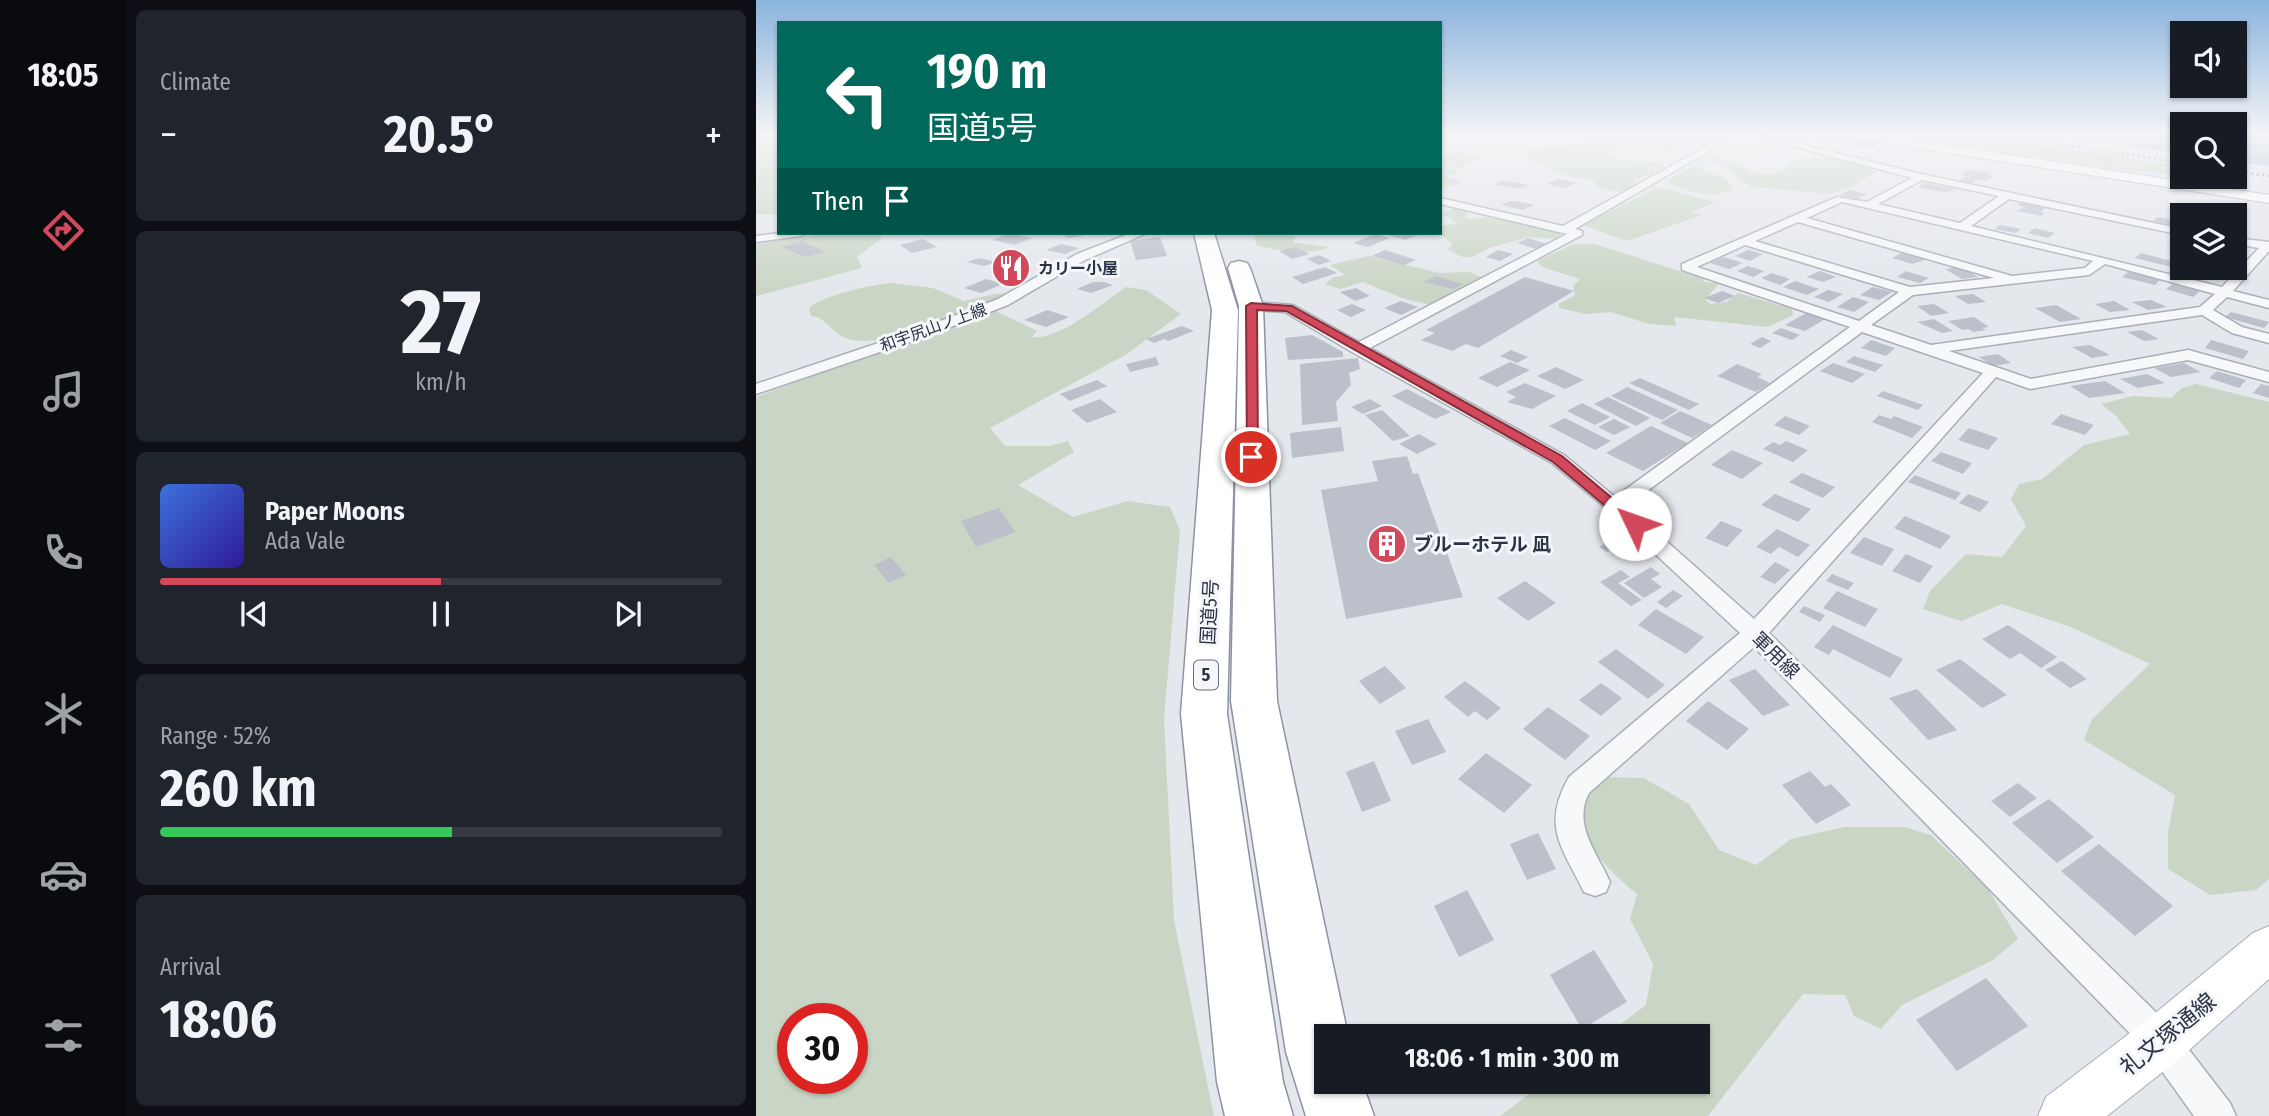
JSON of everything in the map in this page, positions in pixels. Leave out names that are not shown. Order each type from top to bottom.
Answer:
[{"type":"highway","name":"国道5号","points":[[1205,235],[1225,310],[1205,714],[1250,1082],[1259,1116]]},
{"type":"highway","points":[[1228,235],[1251,306],[1254,701],[1314,1025]]},
{"type":"highway","points":[[1333,1094],[1340,1116]]},
{"type":"street","points":[[1565,230],[1641,187]]},
{"type":"street","points":[[1869,205],[1902,187]]},
{"type":"street","points":[[1966,187],[2170,230]]},
{"type":"street","points":[[2193,187],[2269,199]]},
{"type":"street","points":[[1963,226],[2006,196]]},
{"type":"street","points":[[2269,304],[2103,260],[1841,199],[1686,267],[2031,384],[2188,355],[2269,377]]},
{"type":"street","points":[[1357,349],[1578,233],[1442,201]]},
{"type":"street","points":[[1442,209],[1455,204]]},
{"type":"street","points":[[1795,218],[2018,280]]},
{"type":"street","points":[[756,239],[786,235]]},
{"type":"street","name":"和宇尻山ノ上線","points":[[756,389],[922,333],[1003,302],[1081,257],[1136,235]]},
{"type":"street","points":[[1743,241],[1909,291],[2089,271],[2103,260]]},
{"type":"street","points":[[2247,243],[2268,246]]},
{"type":"street","points":[[1930,350],[2203,311],[2224,293],[2268,246]]},
{"type":"street","points":[[1615,506],[1909,291]]},
{"type":"street","name":"軍用線","points":[[1251,306],[1288,308],[1357,349],[1464,405],[1558,459],[1615,506],[1755,633],[2161,1041],[2217,1116]]},
{"type":"street","points":[[2203,311],[2236,330],[2269,339]]},
{"type":"street","points":[[1595,881],[1566,822],[1568,805],[1579,785],[1755,633],[1992,372]]},
{"type":"street","name":"礼文塚通線","points":[[2064,1116],[2161,1041],[2269,949]]},
{"type":"green space","points":[[756,187],[777,187],[777,214],[756,214]]},
{"type":"green space","points":[[1600,187],[1634,187],[1621,191]]},
{"type":"green space","points":[[1658,187],[1715,202],[1692,212],[1702,215],[1627,241],[1583,225]]},
{"type":"green space","points":[[1679,187],[1732,189],[1709,194]]},
{"type":"green space","points":[[1754,187],[1850,187],[1831,194]]},
{"type":"green space","points":[[1456,207],[1468,211],[1465,217],[1473,219],[1498,216],[1560,232],[1560,236],[1555,239],[1529,237],[1489,248],[1472,257],[1462,257],[1447,249],[1453,245],[1442,235],[1442,226],[1458,223],[1442,214]]},
{"type":"green space","points":[[817,235],[880,235],[882,238],[857,257],[862,268],[756,296],[756,244]]},
{"type":"green space","points":[[1254,235],[1293,235],[1296,237],[1293,242],[1328,247],[1304,252],[1257,245]]},
{"type":"green space","points":[[1574,244],[1595,244],[1704,279],[1703,282],[1719,283],[1705,300],[1710,304],[1727,302],[1738,293],[1792,309],[1793,315],[1768,327],[1674,317],[1676,326],[1649,324],[1611,312],[1586,314],[1559,308],[1559,304],[1575,295],[1573,286],[1580,279],[1542,267],[1537,261]]},
{"type":"green space","points":[[1369,256],[1440,273],[1470,272],[1481,277],[1430,305],[1402,298],[1363,282],[1340,289],[1325,284],[1332,278],[1345,275],[1330,265]]},
{"type":"green space","points":[[891,283],[933,288],[964,301],[995,294],[1028,292],[996,311],[1037,331],[1032,337],[1043,337],[1067,327],[1126,287],[1146,290],[1181,314],[1127,354],[990,428],[1005,446],[1050,446],[1068,441],[1074,452],[1018,485],[1073,517],[1128,501],[1170,507],[1180,530],[1164,719],[1174,920],[1214,1116],[756,1116],[756,397],[885,348],[881,340],[859,341],[845,338],[820,319],[811,316],[809,308],[816,303],[860,288]]},
{"type":"green space","points":[[2196,384],[2269,402],[2269,879],[2256,890],[2210,895],[2168,869],[2168,832],[2175,795],[2084,740],[2092,719],[2150,664],[2071,627],[2002,604],[1961,621],[1923,609],[1930,591],[1966,554],[2002,557],[2026,526],[2011,499],[2019,484],[2042,479],[2084,445],[2130,434],[2116,416],[2101,404],[2133,396],[2171,398],[2182,388]]},
{"type":"green space","points":[[1602,777],[1644,778],[1689,804],[1719,850],[1756,865],[1791,839],[1844,827],[1904,827],[1931,835],[1988,889],[2018,939],[1993,960],[1902,1005],[1881,1029],[1854,1016],[1845,995],[1803,994],[1708,1116],[1500,1116],[1529,1094],[1710,1094],[1710,1024],[1621,1024],[1646,1005],[1653,964],[1630,919],[1637,894],[1599,857],[1586,836],[1577,809]]},
{"type":"building","points":[[1918,187],[1955,189],[1948,193]]},
{"type":"building","points":[[1850,190],[1867,194],[1857,199],[1840,195]]},
{"type":"building","points":[[1510,201],[1534,205],[1523,210],[1501,205]]},
{"type":"building","points":[[2021,202],[2047,207],[2040,212],[2045,213],[2041,216],[2016,211],[2024,207],[2017,205]]},
{"type":"building","points":[[2158,217],[2170,220],[2170,225],[2153,221]]},
{"type":"building","points":[[2000,225],[2021,229],[2015,233],[1995,229]]},
{"type":"building","points":[[2035,228],[2055,233],[2048,238],[2028,233]]},
{"type":"building","points":[[1004,235],[1032,238],[1015,245],[992,240]]},
{"type":"building","points":[[1062,235],[1086,235],[1069,238]]},
{"type":"building","points":[[1373,235],[1390,238],[1368,247],[1353,243]]},
{"type":"building","points":[[1389,235],[1418,235],[1405,240]]},
{"type":"building","points":[[1160,237],[1167,256],[1136,260],[1130,241]]},
{"type":"building","points":[[1528,238],[1547,244],[1536,249],[1517,243]]},
{"type":"building","points":[[923,239],[937,247],[912,253],[900,245]]},
{"type":"building","points":[[802,241],[825,252],[805,257],[782,247]]},
{"type":"building","points":[[1061,244],[1079,248],[1065,254],[1046,250]]},
{"type":"building","points":[[1295,247],[1309,254],[1292,259],[1279,251]]},
{"type":"building","points":[[1385,250],[1416,260],[1404,265],[1372,256]]},
{"type":"building","points":[[1498,250],[1513,254],[1500,261],[1486,257]]},
{"type":"building","points":[[1748,250],[1763,254],[1750,261],[1735,256]]},
{"type":"building","points":[[1903,252],[1928,259],[1912,264],[1892,258]]},
{"type":"building","points":[[2141,253],[2170,261],[2170,267],[2135,258]]},
{"type":"building","points":[[1319,255],[1331,261],[1319,265],[1307,259]]},
{"type":"building","points":[[1724,257],[1743,263],[1729,269],[1710,263]]},
{"type":"building","points":[[979,258],[997,262],[984,266],[967,262]]},
{"type":"building","name":"カリー小屋","points":[[1010,261],[1031,267],[1021,275],[991,269]]},
{"type":"building","points":[[1748,266],[1764,271],[1753,277],[1737,271]]},
{"type":"building","points":[[1325,267],[1337,273],[1303,284],[1292,277]]},
{"type":"building","points":[[1961,267],[1978,277],[1962,279],[1945,269]]},
{"type":"building","points":[[1820,271],[1836,277],[1823,282],[1807,277]]},
{"type":"building","points":[[1906,271],[1929,278],[1920,283],[1897,277]]},
{"type":"building","points":[[2128,272],[2160,280],[2155,285],[2122,277]]},
{"type":"building","points":[[1772,273],[1790,279],[1780,285],[1761,278]]},
{"type":"building","points":[[1435,276],[1464,284],[1453,289],[1424,282]]},
{"type":"building","points":[[1525,277],[1574,291],[1478,348],[1466,344],[1452,351],[1421,340],[1435,333],[1426,330]]},
{"type":"building","points":[[986,279],[1003,284],[981,293],[964,288]]},
{"type":"building","points":[[1795,281],[1819,289],[1807,295],[1783,287]]},
{"type":"building","points":[[1093,282],[1113,285],[1091,293],[1077,289]]},
{"type":"building","points":[[2173,284],[2200,291],[2193,297],[2166,289]]},
{"type":"building","points":[[1873,287],[1892,292],[1879,300],[1860,295]]},
{"type":"building","points":[[1356,288],[1370,296],[1355,301],[1340,292]]},
{"type":"building","points":[[1828,290],[1843,294],[1829,302],[1814,297]]},
{"type":"building","points":[[1722,291],[1735,296],[1718,303],[1704,298]]},
{"type":"building","points":[[1973,294],[1986,302],[1968,304],[1955,296]]},
{"type":"building","points":[[1853,297],[1869,302],[1854,312],[1837,307]]},
{"type":"building","points":[[2151,300],[2167,307],[2148,310],[2132,302]]},
{"type":"building","points":[[1401,301],[1418,307],[1401,315],[1384,308]]},
{"type":"building","points":[[2114,301],[2130,310],[2110,312],[2095,304]]},
{"type":"building","points":[[1352,304],[1366,310],[1351,317],[1337,310]]},
{"type":"building","points":[[1934,304],[1949,313],[1931,316],[1917,306]]},
{"type":"building","points":[[2056,305],[2081,319],[2060,322],[2035,308]]},
{"type":"building","points":[[1047,310],[1069,317],[1046,327],[1024,320]]},
{"type":"building","points":[[1808,312],[1827,318],[1805,331],[1785,325]]},
{"type":"building","points":[[2231,312],[2269,322],[2264,328],[2225,317]]},
{"type":"building","points":[[1974,317],[1989,327],[1974,332],[1962,330],[1948,321]]},
{"type":"building","points":[[1934,319],[1953,331],[1942,333],[1917,322]]},
{"type":"building","points":[[1182,326],[1194,331],[1168,341],[1165,339],[1154,343],[1146,339]]},
{"type":"building","points":[[1781,328],[1800,335],[1792,340],[1772,333]]},
{"type":"building","points":[[2142,330],[2159,339],[2144,341],[2127,332]]},
{"type":"building","points":[[1312,335],[1343,352],[1343,357],[1288,360],[1285,338]]},
{"type":"building","points":[[1762,337],[1771,341],[1760,348],[1750,344]]},
{"type":"building","points":[[1871,340],[1895,348],[1886,356],[1861,348]]},
{"type":"building","points":[[2211,340],[2249,351],[2243,359],[2205,348]]},
{"type":"building","points":[[2090,345],[2110,355],[2092,358],[2072,347]]},
{"type":"building","points":[[1511,350],[1528,357],[1517,363],[1500,356]]},
{"type":"building","points":[[1998,354],[2011,363],[1993,366],[1979,357]]},
{"type":"building","points":[[1854,356],[1883,365],[1875,372],[1846,362]]},
{"type":"building","points":[[1156,357],[1159,365],[1130,372],[1126,364]]},
{"type":"building","points":[[1358,358],[1360,369],[1349,373],[1351,385],[1336,402],[1338,421],[1302,425],[1300,364]]},
{"type":"building","points":[[1510,362],[1530,370],[1497,387],[1478,378]]},
{"type":"building","points":[[1833,363],[1865,374],[1852,383],[1820,371]]},
{"type":"building","points":[[2184,363],[2201,372],[2171,377],[2154,368]]},
{"type":"building","points":[[1737,364],[1762,374],[1757,377],[1770,383],[1756,392],[1717,376]]},
{"type":"building","points":[[1556,367],[1584,380],[1565,389],[1537,376]]},
{"type":"building","points":[[2217,371],[2246,380],[2239,388],[2209,378]]},
{"type":"building","points":[[2147,374],[2165,383],[2138,388],[2120,379]]},
{"type":"building","points":[[1640,378],[1699,404],[1689,410],[1629,383]]},
{"type":"building","points":[[1097,380],[1107,386],[1070,401],[1060,394]]},
{"type":"building","points":[[2105,381],[2125,393],[2089,398],[2070,386]]},
{"type":"building","points":[[1525,383],[1556,396],[1532,409],[1507,402],[1516,397],[1506,392]]},
{"type":"building","points":[[2261,384],[2269,386],[2269,398],[2253,393]]},
{"type":"building","points":[[1627,387],[1678,410],[1662,420],[1611,396]]},
{"type":"building","points":[[1407,389],[1451,412],[1435,419],[1392,396]]},
{"type":"building","points":[[1883,391],[1923,405],[1918,410],[1877,396]]},
{"type":"building","points":[[1608,397],[1650,418],[1636,426],[1594,404]]},
{"type":"building","points":[[1100,399],[1117,412],[1087,423],[1071,410]]},
{"type":"building","points":[[1370,399],[1382,406],[1363,414],[1351,407]]},
{"type":"building","points":[[1582,403],[1610,417],[1595,425],[1567,411]]},
{"type":"building","points":[[1382,410],[1410,436],[1393,441],[1365,415]]},
{"type":"building","points":[[1680,411],[1712,425],[1692,438],[1660,423]]},
{"type":"building","points":[[2061,414],[2094,425],[2085,435],[2051,424]]},
{"type":"building","points":[[1879,415],[1891,419],[1894,416],[1923,427],[1912,438],[1872,422]]},
{"type":"building","points":[[1785,416],[1810,426],[1799,435],[1774,425]]},
{"type":"building","points":[[1565,418],[1611,441],[1595,450],[1549,426]]},
{"type":"building","points":[[1614,419],[1630,427],[1614,435],[1598,427]]},
{"type":"building","points":[[1651,426],[1688,443],[1643,471],[1606,453]]},
{"type":"building","points":[[1341,427],[1344,451],[1292,458],[1290,433]]},
{"type":"building","points":[[1969,428],[1998,438],[1988,450],[1958,440]]},
{"type":"building","points":[[1419,434],[1437,444],[1417,454],[1399,444]]},
{"type":"building","points":[[1786,441],[1808,450],[1793,462],[1763,449],[1773,442],[1780,445]]},
{"type":"building","points":[[1732,450],[1763,463],[1742,479],[1711,465]]},
{"type":"building","points":[[1941,452],[1972,463],[1963,474],[1931,461]]},
{"type":"building","name":"ブルーホテル 凪","points":[[1407,456],[1413,474],[1418,473],[1463,597],[1346,619],[1321,490],[1378,481],[1372,461]]},
{"type":"building","points":[[1802,473],[1835,487],[1823,498],[1789,482]]},
{"type":"building","points":[[1915,475],[1961,493],[1955,500],[1908,482]]},
{"type":"building","points":[[1775,494],[1811,509],[1798,522],[1761,505]]},
{"type":"building","points":[[1968,494],[1989,502],[1980,512],[1959,503]]},
{"type":"building","points":[[999,508],[1015,532],[976,547],[961,521]]},
{"type":"building","points":[[1905,516],[1951,536],[1940,549],[1894,528]]},
{"type":"building","points":[[1721,521],[1743,530],[1727,547],[1705,538]]},
{"type":"building","points":[[1777,529],[1810,545],[1798,557],[1779,547],[1771,554],[1756,547]]},
{"type":"building","points":[[1616,537],[1624,542],[1607,552],[1599,547]]},
{"type":"building","points":[[1864,537],[1894,549],[1882,566],[1850,553]]},
{"type":"building","points":[[1906,554],[1933,566],[1920,583],[1892,571]]},
{"type":"building","points":[[891,557],[906,575],[889,583],[874,565]]},
{"type":"building","points":[[1775,562],[1790,570],[1775,584],[1760,577]]},
{"type":"building","points":[[1651,567],[1660,574],[1651,579],[1662,587],[1644,598],[1624,583]]},
{"type":"building","points":[[1621,570],[1630,577],[1618,583],[1642,600],[1631,606],[1600,582]]},
{"type":"building","points":[[1832,574],[1854,583],[1848,590],[1826,581]]},
{"type":"building","points":[[1525,581],[1556,603],[1528,621],[1497,598]]},
{"type":"building","points":[[1673,590],[1683,596],[1666,608],[1657,602]]},
{"type":"building","points":[[1837,591],[1878,609],[1865,627],[1823,608]]},
{"type":"building","points":[[1804,606],[1825,615],[1820,622],[1799,612]]},
{"type":"building","points":[[1656,609],[1704,637],[1686,654],[1638,625]]},
{"type":"building","points":[[1833,625],[1903,659],[1890,678],[1833,649],[1829,655],[1814,647]]},
{"type":"building","points":[[2008,625],[2057,657],[2041,668],[2020,653],[2010,659],[1982,639]]},
{"type":"building","points":[[1616,649],[1665,685],[1648,699],[1598,662]]},
{"type":"building","points":[[1960,659],[2007,695],[1982,708],[1936,670]]},
{"type":"building","points":[[2062,661],[2087,679],[2070,688],[2045,670]]},
{"type":"building","points":[[1385,666],[1406,688],[1380,704],[1359,681]]},
{"type":"building","points":[[1755,669],[1790,705],[1763,716],[1729,680]]},
{"type":"building","points":[[1465,681],[1501,708],[1487,720],[1475,711],[1468,717],[1444,697]]},
{"type":"building","points":[[1601,683],[1622,698],[1601,716],[1579,700]]},
{"type":"building","points":[[1917,689],[1957,730],[1928,740],[1889,698]]},
{"type":"building","points":[[1708,701],[1749,729],[1727,750],[1686,721]]},
{"type":"building","points":[[1548,707],[1590,736],[1565,760],[1523,729]]},
{"type":"building","points":[[1428,719],[1446,752],[1412,765],[1395,731]]},
{"type":"building","points":[[1486,753],[1532,785],[1504,813],[1458,779]]},
{"type":"building","points":[[1374,761],[1391,801],[1362,812],[1346,772]]},
{"type":"building","points":[[1810,771],[1825,787],[1831,784],[1851,805],[1816,824],[1782,785]]},
{"type":"building","points":[[2018,783],[2037,798],[2010,817],[1991,801]]},
{"type":"building","points":[[2049,799],[2094,837],[2057,863],[2012,823]]},
{"type":"building","points":[[1538,833],[1556,869],[1527,880],[1510,844]]},
{"type":"building","points":[[2099,844],[2173,906],[2135,936],[2061,871]]},
{"type":"building","points":[[1467,890],[1494,940],[1459,957],[1434,906]]},
{"type":"building","points":[[1594,950],[1627,1002],[1590,1024],[1579,1024],[1550,975]]},
{"type":"building","points":[[1986,978],[2028,1026],[1957,1071],[1916,1020]]},
{"type":"place","name":"カリー小屋","points":[[1011,268]]},
{"type":"place","name":"ブルーホテル 凪","points":[[1387,544]]},
{"type":"route","points":[[1251,457],[1251,306],[1288,308],[1357,349],[1464,405],[1558,459],[1635,524]]}]
